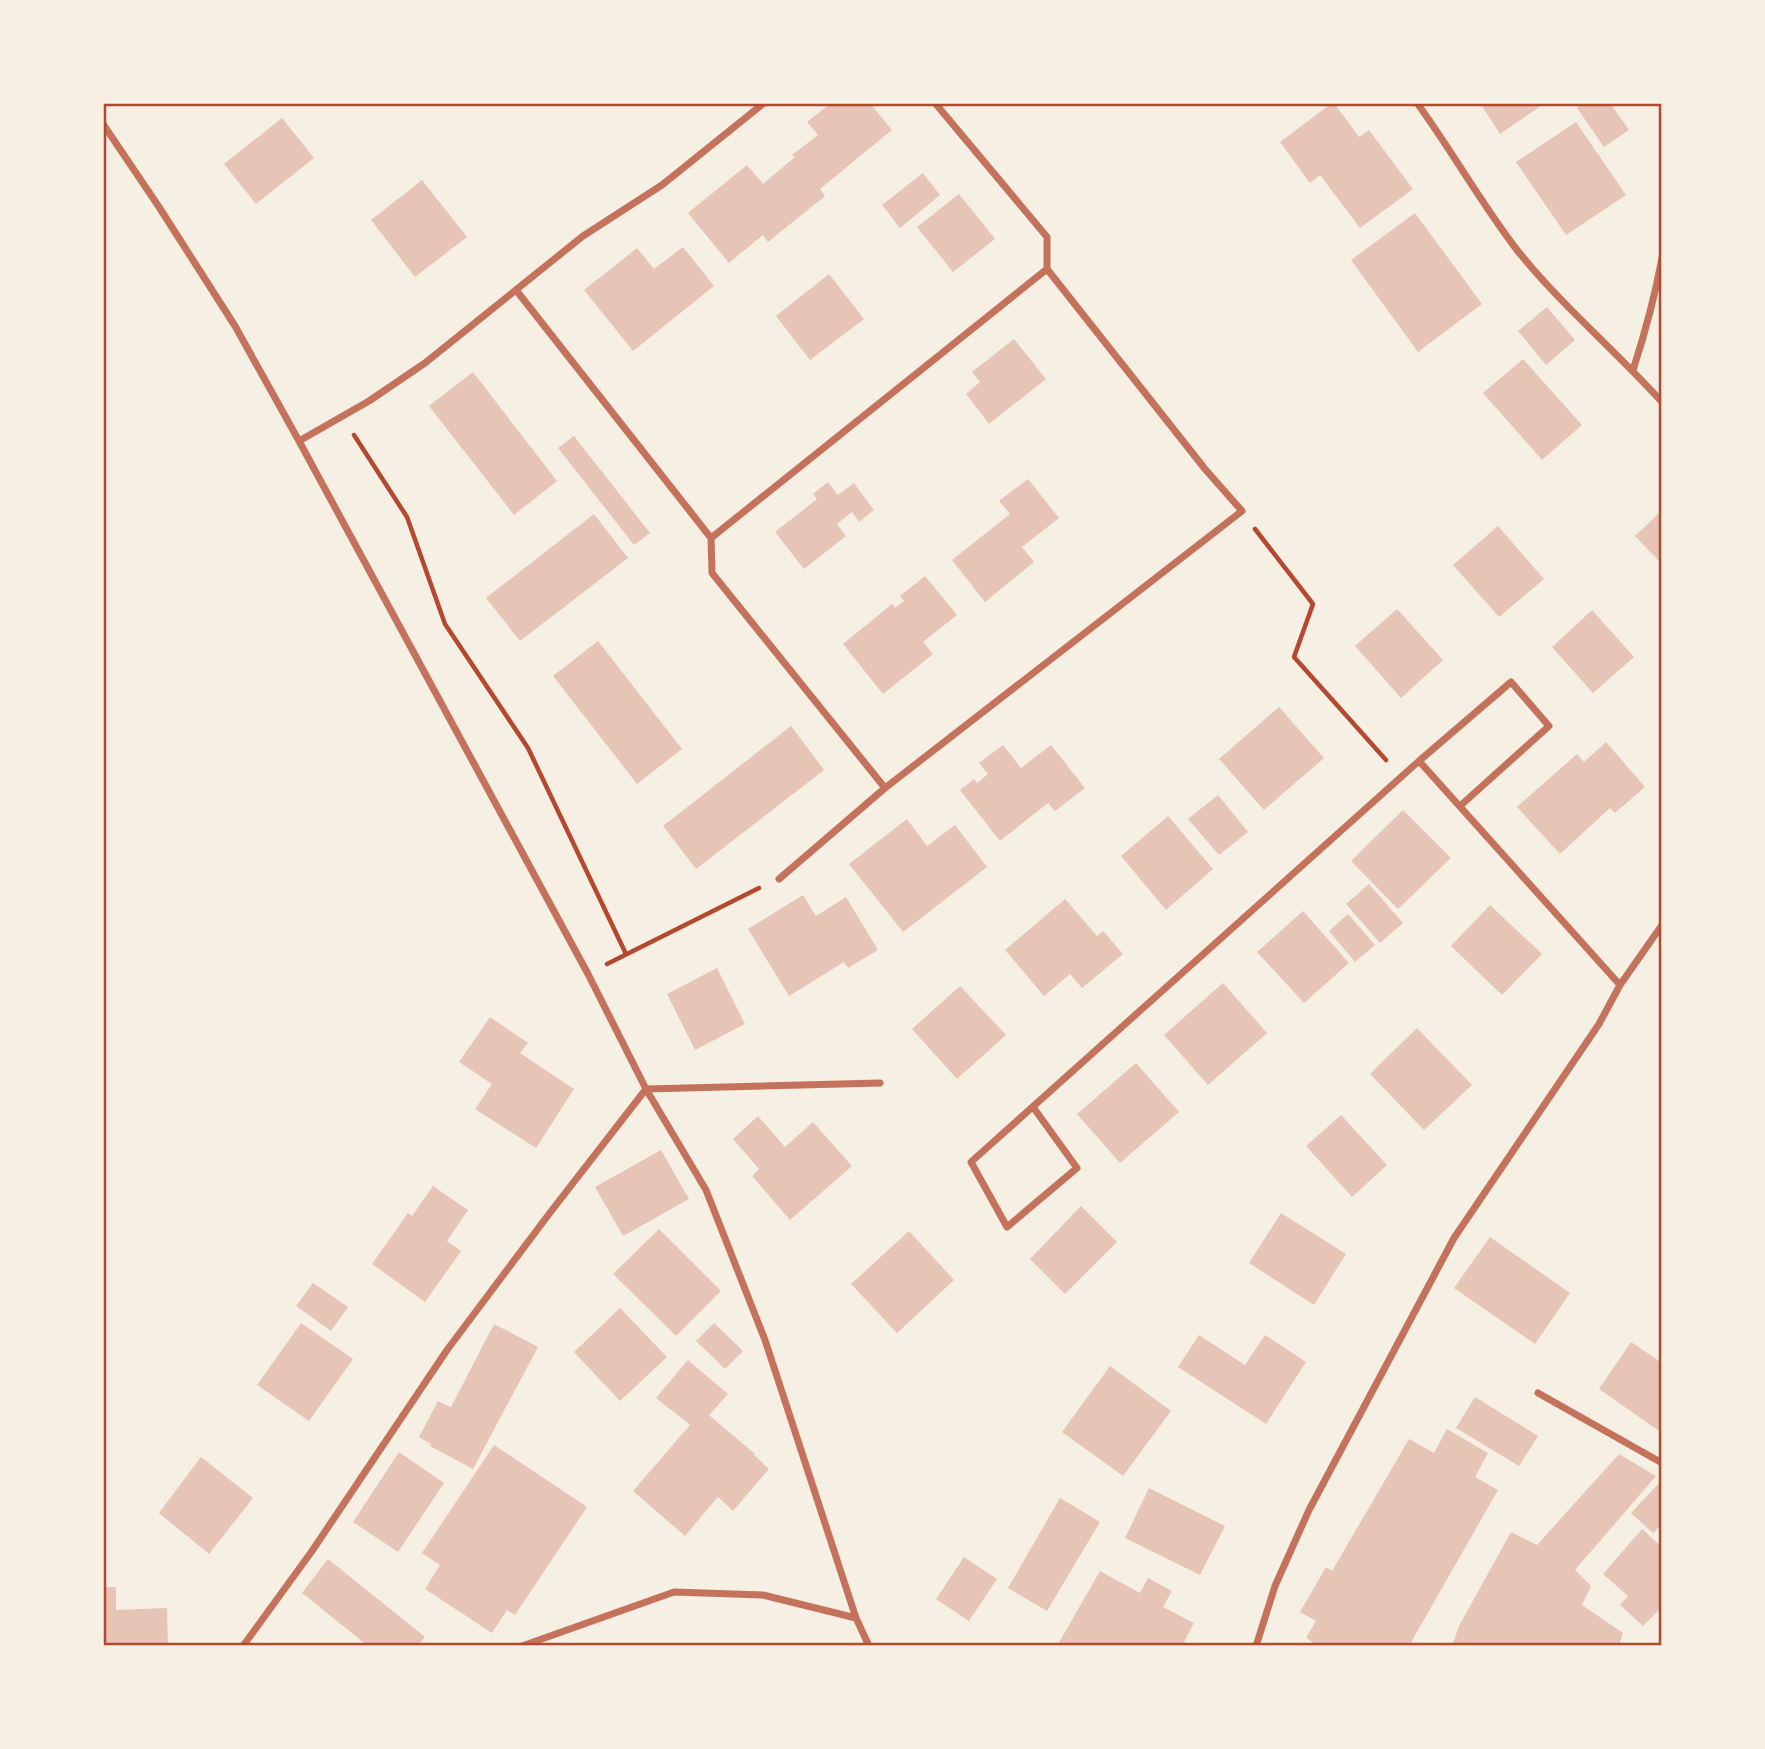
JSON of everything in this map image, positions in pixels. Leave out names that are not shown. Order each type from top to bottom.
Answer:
[{"type":"street","points":[[299,441],[369,401],[425,363],[583,236],[662,185],[764,103]]},
{"type":"street","points":[[779,879],[885,788],[1242,511],[1205,470],[1047,269],[1046,237],[935,103]]},
{"type":"street","points":[[1417,103],[1516,249],[1547,286],[1662,402]]},
{"type":"street","points":[[103,124],[235,326],[588,974],[646,1089],[706,1190],[765,1340],[856,1618],[869,1646]]},
{"type":"street","points":[[1633,370],[1647,327],[1662,258]]},
{"type":"street","points":[[710,538],[1047,269]]},
{"type":"street","points":[[516,290],[710,538],[712,573],[885,788]]},
{"type":"street","points":[[1033,1107],[1077,1168],[1007,1227],[971,1162],[1511,682],[1549,726],[1460,806]]},
{"type":"street","points":[[1419,761],[1620,985]]},
{"type":"street","points":[[1256,1646],[1275,1586],[1309,1510],[1454,1238],[1662,925]]},
{"type":"street","points":[[646,1089],[880,1083]]},
{"type":"street","points":[[243,1646],[312,1551],[447,1350],[646,1089]]},
{"type":"street","points":[[1538,1393],[1662,1463]]},
{"type":"street","points":[[522,1646],[674,1592],[763,1595],[856,1618]]},
{"type":"path","points":[[342,417],[407,517],[445,624],[528,748],[625,954]]},
{"type":"path","points":[[1242,511],[1313,604],[1294,657],[1401,777]]},
{"type":"path","points":[[588,974],[779,879]]},
{"type":"building","points":[[831,103],[870,103],[892,130],[820,189],[825,196],[768,242],[763,235],[729,263],[688,213],[747,165],[763,184],[795,157],[792,155],[818,135],[807,122]]},
{"type":"building","points":[[1332,103],[1359,137],[1369,130],[1413,189],[1360,228],[1320,175],[1310,183],[1280,142]]},
{"type":"building","points":[[1480,103],[1545,103],[1500,134]]},
{"type":"building","points":[[1584,103],[1610,103],[1629,130],[1604,147],[1577,108]]},
{"type":"building","points":[[282,118],[314,158],[256,204],[224,164]]},
{"type":"building","points":[[1576,122],[1626,195],[1566,235],[1516,162]]},
{"type":"building","points":[[923,173],[940,195],[900,228],[882,205]]},
{"type":"building","points":[[422,180],[467,237],[415,277],[371,220]]},
{"type":"building","points":[[959,194],[995,239],[953,272],[917,227]]},
{"type":"building","points":[[1415,213],[1482,304],[1418,352],[1351,260]]},
{"type":"building","points":[[683,247],[714,286],[633,351],[584,290],[637,248],[654,269]]},
{"type":"building","points":[[829,274],[864,319],[810,360],[776,316]]},
{"type":"building","points":[[1547,307],[1575,340],[1546,365],[1518,331]]},
{"type":"building","points":[[1014,339],[1046,379],[989,424],[966,394],[980,382],[972,372]]},
{"type":"building","points":[[1523,359],[1582,425],[1542,460],[1483,393]]},
{"type":"building","points":[[473,372],[557,481],[514,515],[429,406]]},
{"type":"building","points":[[574,436],[650,533],[634,545],[558,448]]},
{"type":"building","points":[[1028,479],[1059,518],[1022,547],[1034,562],[985,602],[952,560],[1010,514],[999,501]]},
{"type":"building","points":[[828,482],[838,495],[854,483],[874,510],[859,522],[852,512],[837,524],[846,536],[804,569],[775,532],[817,499],[813,494]]},
{"type":"building","points":[[1662,510],[1662,564],[1635,536]]},
{"type":"building","points":[[594,514],[628,558],[520,641],[486,598]]},
{"type":"building","points":[[1498,526],[1544,579],[1499,617],[1453,565]]},
{"type":"building","points":[[925,576],[957,615],[923,642],[933,654],[883,694],[843,644],[892,604],[895,608],[904,601],[900,596]]},
{"type":"building","points":[[1397,609],[1443,660],[1401,698],[1355,646]]},
{"type":"building","points":[[1592,610],[1634,657],[1593,693],[1552,647]]},
{"type":"building","points":[[598,641],[682,749],[637,784],[553,676]]},
{"type":"building","points":[[1279,707],[1324,758],[1264,810],[1219,759]]},
{"type":"building","points":[[791,726],[824,770],[696,869],[663,826]]},
{"type":"building","points":[[1606,742],[1645,787],[1615,813],[1610,808],[1560,854],[1517,807],[1577,754],[1584,762]]},
{"type":"building","points":[[1003,745],[1021,768],[1051,745],[1085,788],[1055,811],[1048,803],[1000,841],[960,790],[974,779],[977,783],[988,774],[979,763]]},
{"type":"building","points":[[1218,795],[1248,832],[1219,855],[1188,819]]},
{"type":"building","points":[[1403,810],[1451,858],[1398,909],[1351,861]]},
{"type":"building","points":[[1168,816],[1213,869],[1166,910],[1121,856]]},
{"type":"building","points":[[907,819],[927,846],[955,825],[987,867],[903,932],[849,864]]},
{"type":"building","points":[[1369,884],[1403,923],[1380,943],[1346,904]]},
{"type":"building","points":[[803,895],[816,916],[846,897],[878,950],[848,968],[844,962],[789,996],[748,929]]},
{"type":"building","points":[[1065,899],[1097,936],[1103,931],[1123,954],[1082,988],[1070,974],[1044,996],[1005,950]]},
{"type":"building","points":[[1490,905],[1542,954],[1502,995],[1451,946]]},
{"type":"building","points":[[1303,911],[1349,963],[1304,1003],[1257,952]]},
{"type":"building","points":[[1348,914],[1375,945],[1355,962],[1329,931]]},
{"type":"building","points":[[717,968],[745,1024],[695,1050],[667,994]]},
{"type":"building","points":[[1223,983],[1267,1033],[1208,1085],[1164,1035]]},
{"type":"building","points":[[960,986],[1006,1035],[957,1079],[912,1029]]},
{"type":"building","points":[[490,1017],[528,1043],[520,1053],[574,1089],[536,1148],[475,1109],[492,1084],[459,1062]]},
{"type":"building","points":[[1417,1028],[1472,1085],[1424,1130],[1370,1074]]},
{"type":"building","points":[[1136,1063],[1179,1112],[1120,1163],[1077,1114]]},
{"type":"building","points":[[1341,1115],[1387,1165],[1352,1197],[1306,1146]]},
{"type":"building","points":[[758,1116],[785,1147],[813,1122],[852,1166],[790,1220],[752,1176],[759,1169],[733,1139]]},
{"type":"building","points":[[661,1150],[689,1199],[623,1236],[595,1187]]},
{"type":"building","points":[[433,1186],[468,1210],[447,1241],[461,1251],[425,1302],[372,1264],[408,1213],[412,1216]]},
{"type":"building","points":[[1081,1206],[1117,1242],[1065,1294],[1030,1259]]},
{"type":"building","points":[[1281,1213],[1346,1254],[1314,1305],[1249,1263]]},
{"type":"building","points":[[659,1229],[721,1291],[676,1336],[613,1274]]},
{"type":"building","points":[[909,1231],[954,1280],[897,1333],[851,1284]]},
{"type":"building","points":[[1490,1237],[1570,1293],[1535,1344],[1454,1288]]},
{"type":"building","points":[[313,1283],[348,1307],[331,1331],[296,1306]]},
{"type":"building","points":[[620,1308],[667,1357],[620,1401],[574,1352]]},
{"type":"building","points":[[301,1323],[353,1359],[309,1421],[257,1385]]},
{"type":"building","points":[[714,1323],[743,1351],[725,1369],[696,1341]]},
{"type":"building","points":[[494,1324],[538,1347],[473,1469],[430,1446],[431,1444],[419,1437],[438,1401],[451,1407]]},
{"type":"building","points":[[1199,1335],[1245,1365],[1265,1335],[1306,1362],[1266,1424],[1178,1367]]},
{"type":"building","points":[[1631,1342],[1662,1363],[1662,1433],[1599,1389]]},
{"type":"building","points":[[688,1360],[728,1394],[709,1415],[769,1469],[733,1511],[718,1497],[685,1536],[633,1491],[690,1425],[656,1398]]},
{"type":"building","points":[[1110,1366],[1171,1411],[1123,1476],[1062,1432]]},
{"type":"building","points":[[1475,1397],[1538,1436],[1519,1466],[1456,1428]]},
{"type":"building","points":[[1447,1429],[1488,1453],[1475,1477],[1498,1490],[1409,1646],[1319,1646],[1306,1638],[1316,1621],[1300,1612],[1326,1567],[1332,1571],[1409,1439],[1434,1453]]},
{"type":"building","points":[[494,1445],[587,1507],[515,1615],[507,1610],[492,1633],[425,1589],[440,1565],[422,1553]]},
{"type":"building","points":[[399,1452],[444,1483],[398,1552],[353,1522]]},
{"type":"building","points":[[1619,1454],[1656,1476],[1575,1570],[1591,1586],[1582,1605],[1623,1633],[1619,1646],[1452,1646],[1459,1626],[1511,1532],[1537,1545]]},
{"type":"building","points":[[201,1457],[253,1498],[209,1554],[159,1513]]},
{"type":"building","points":[[1662,1480],[1662,1524],[1653,1533],[1631,1513]]},
{"type":"building","points":[[1149,1488],[1225,1526],[1200,1575],[1125,1538]]},
{"type":"building","points":[[1060,1498],[1100,1522],[1047,1611],[1008,1588]]},
{"type":"building","points":[[1642,1529],[1662,1547],[1662,1607],[1643,1626],[1620,1605],[1628,1596],[1603,1574]]},
{"type":"building","points":[[964,1557],[997,1579],[969,1621],[936,1599]]},
{"type":"building","points":[[328,1559],[425,1637],[418,1646],[368,1646],[302,1593]]},
{"type":"building","points":[[1100,1571],[1140,1593],[1148,1578],[1172,1591],[1163,1607],[1194,1623],[1182,1646],[1057,1646]]},
{"type":"building","points":[[103,1587],[116,1587],[116,1610],[167,1608],[168,1646],[103,1646]]}]
